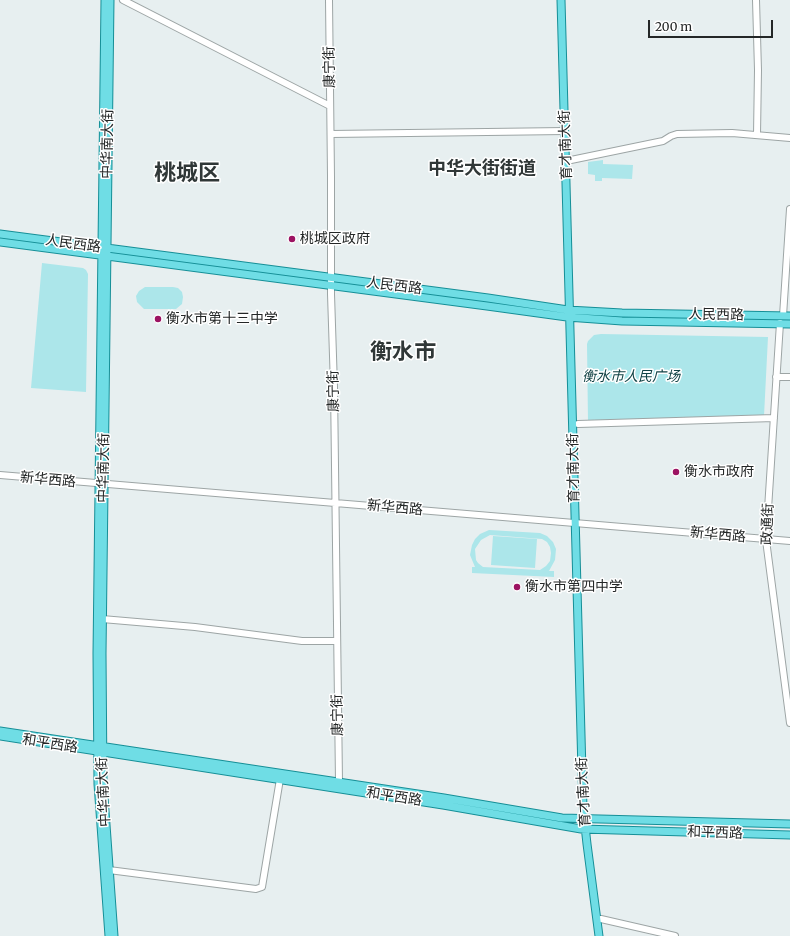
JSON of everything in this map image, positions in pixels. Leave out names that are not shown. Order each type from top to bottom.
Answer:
[{"type":"main road","name":"中华南大街","points":[[105,0],[104,252],[97,653],[100,749],[114,936]]},
{"type":"main road","name":"中华南大街","points":[[104,252],[110,0]]},
{"type":"main road","name":"育才南大街","points":[[561,0],[565,131],[578,424],[578,524]]},
{"type":"main road","name":"育才南大街","points":[[566,0],[586,818],[599,936]]},
{"type":"main road","name":"人民西路","points":[[0,234],[104,252]]},
{"type":"main road","name":"人民西路","points":[[0,242],[104,252],[331,282],[487,306],[629,321],[784,319],[790,324]]},
{"type":"main road","name":"中华南大街","points":[[101,484],[102,619],[98,792],[109,936]]},
{"type":"main road","name":"和平西路","points":[[0,731],[100,749],[443,804],[587,829],[790,835]]},
{"type":"main road","name":"和平西路","points":[[0,736],[339,782],[562,818],[790,824]]},
{"type":"main road","name":"育才南大街","points":[[587,829],[603,936]]},
{"type":"street","points":[[123,0],[330,106]]},
{"type":"street","name":"康宁街","points":[[329,0],[331,282],[339,782]]},
{"type":"street","points":[[756,0],[758,70],[756,135]]},
{"type":"street","points":[[331,134],[565,131]]},
{"type":"street","points":[[571,160],[663,141],[678,134],[717,133],[790,138]]},
{"type":"street","name":"政通街","points":[[790,209],[784,319],[776,377],[766,540],[790,723]]},
{"type":"street","points":[[776,377],[790,377]]},
{"type":"street","points":[[578,424],[774,418]]},
{"type":"street","name":"新华西路","points":[[0,476],[790,542]]},
{"type":"street","points":[[102,619],[195,626],[302,641],[337,642]]},
{"type":"street","points":[[109,870],[256,890],[262,887],[280,779]]},
{"type":"street","points":[[601,919],[675,936]]},
{"type":"green space","points":[[603,160],[603,164],[633,165],[632,179],[602,178],[602,181],[595,181],[595,175],[588,174],[588,162]]},
{"type":"green space","points":[[42,263],[83,268],[88,274],[86,392],[31,388]]},
{"type":"green space","points":[[145,287],[178,288],[182,292],[182,304],[176,309],[144,309],[137,302],[136,296],[139,291]]},
{"type":"green space","name":"衡水市人民广场","points":[[594,335],[768,337],[764,416],[588,422],[587,344]]},
{"type":"green space","points":[[489,530],[540,533],[547,536],[553,542],[556,549],[555,560],[549,571],[554,571],[554,577],[472,573],[472,567],[475,567],[470,555],[472,545],[480,534]],"holes":[[[490,535],[542,539],[547,542],[551,553],[550,561],[540,570],[483,567],[476,560],[475,549],[481,540]]]},
{"type":"green space","points":[[493,536],[537,539],[535,568],[491,565]]},
{"type":"place","name":"桃城区政府","points":[[292,239]]},
{"type":"place","name":"衡水市第十三中学","points":[[158,319]]},
{"type":"place","name":"衡水市政府","points":[[676,472]]},
{"type":"place","name":"衡水市第四中学","points":[[517,587]]},
{"type":"district","name":"中华大街街道","points":[[482,169]]},
{"type":"district","name":"桃城区","points":[[187,174]]},
{"type":"district","name":"衡水市","points":[[403,353]]}]
